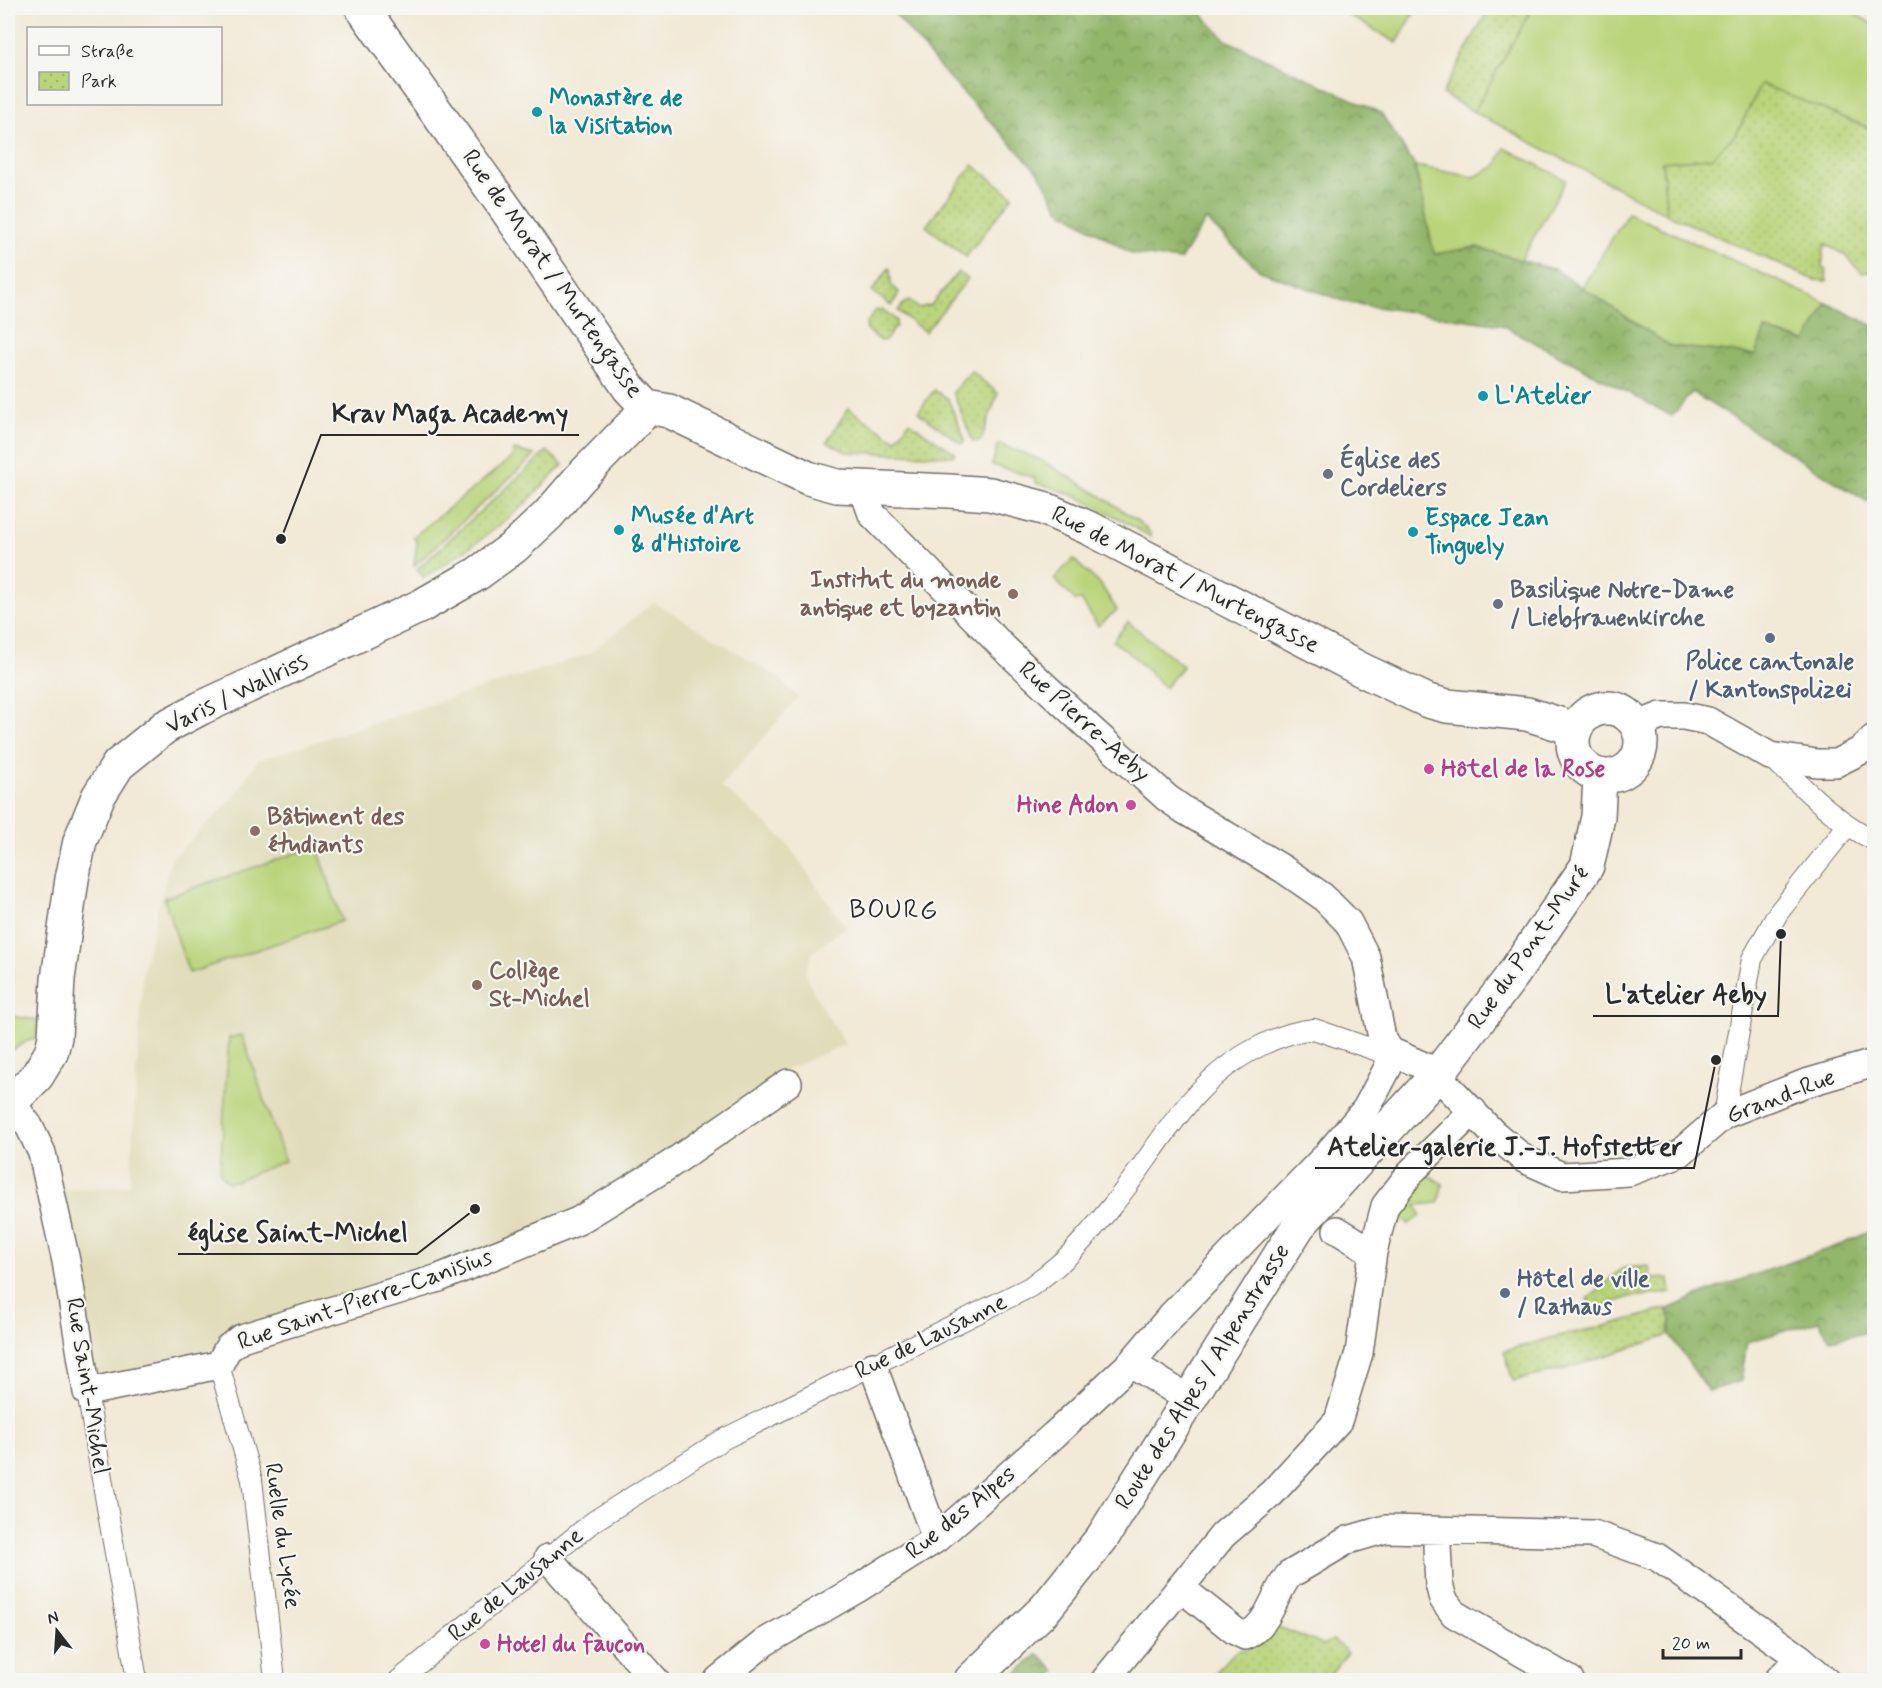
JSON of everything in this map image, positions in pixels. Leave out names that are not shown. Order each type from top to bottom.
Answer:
[{"type":"main road","name":"Rue de Morat / Murtengasse","points":[[362,8],[506,209],[629,388],[647,407],[669,411],[808,478],[837,486],[990,494],[1042,507],[1091,529],[1362,670],[1428,701],[1446,706],[1501,711],[1550,720],[1575,729]]},
{"type":"main road","name":"Varis / Wallriss","points":[[11,1101],[37,1076],[51,1053],[55,1037],[58,980],[70,890],[80,841],[98,797],[118,765],[174,722],[421,606],[477,574],[514,547],[548,515],[647,407]]},
{"type":"main road","points":[[1599,709],[1624,712],[1638,725],[1641,747],[1638,758],[1622,774],[1611,777],[1600,776],[1589,771],[1574,753],[1575,729],[1587,715],[1599,709]]},
{"type":"main road","name":"Rue du Pont-Muré","points":[[1437,1075],[1512,976],[1587,866],[1598,817],[1600,776]]},
{"type":"main road","name":"Route des Alpes / Alpenstrasse","points":[[971,1680],[1045,1609],[1102,1538],[1299,1225],[1437,1075]]},
{"type":"street","name":"Rue Pierre-Aeby","points":[[866,488],[872,514],[1004,648],[1167,798],[1283,869],[1322,896],[1348,922],[1366,957],[1382,1038],[1392,1053]]},
{"type":"street","points":[[1638,725],[1661,716],[1684,716],[1708,721],[1770,756],[1848,825],[1875,840]]},
{"type":"street","points":[[1770,756],[1817,763],[1836,763],[1860,750],[1875,738]]},
{"type":"street","points":[[1724,1116],[1752,959],[1778,913],[1848,825]]},
{"type":"street","name":"Rue de Lausanne","points":[[399,1680],[594,1521],[722,1440],[1030,1287],[1068,1256],[1110,1208],[1132,1181],[1155,1145],[1198,1091],[1246,1053],[1273,1039],[1314,1029],[1378,1051],[1392,1053],[1424,1066],[1437,1075],[1473,1111]]},
{"type":"street","name":"Rue des Alpes","points":[[717,1680],[765,1642],[857,1589],[936,1539],[1131,1364],[1171,1316],[1290,1201],[1366,1109],[1392,1053]]},
{"type":"street","name":"Grand-Rue","points":[[1473,1111],[1492,1132],[1524,1159],[1562,1176],[1629,1172],[1680,1153],[1724,1116],[1803,1084],[1875,1063]]},
{"type":"street","name":"Rue Saint-Pierre-Canisius","points":[[87,1392],[219,1365],[228,1348],[241,1338],[439,1278],[578,1221],[668,1166],[788,1083]]},
{"type":"street","name":"Rue Saint-Michel","points":[[11,1101],[29,1126],[42,1153],[66,1261],[137,1680]]},
{"type":"street","points":[[1105,1680],[1223,1535],[1272,1493],[1338,1421],[1359,1353],[1373,1252],[1385,1206],[1412,1171],[1473,1111]]},
{"type":"street","points":[[1337,1230],[1373,1252]]},
{"type":"street","points":[[1131,1364],[1190,1400]]},
{"type":"street","name":"Ruelle du Lycée","points":[[219,1365],[252,1480],[275,1680]]},
{"type":"street","points":[[873,1366],[936,1539]]},
{"type":"street","points":[[1181,1588],[1235,1631],[1245,1636],[1255,1632],[1260,1626],[1289,1575],[1348,1540],[1386,1529],[1437,1539],[1593,1534],[1657,1557],[1800,1658],[1825,1680]]},
{"type":"street","points":[[1437,1539],[1439,1584],[1443,1599],[1454,1614],[1570,1680]]},
{"type":"street","points":[[548,1558],[655,1680]]},
{"type":"street","points":[[1778,1680],[1800,1658]]},
{"type":"shaded area","name":"Collège St-Michel","points":[[654,602],[781,679],[798,698],[721,786],[783,838],[846,927],[813,952],[805,972],[817,999],[845,1044],[783,1071],[578,1221],[228,1348],[87,1392],[50,1191],[130,1185],[143,968],[171,859],[231,801],[258,760],[588,654]]},
{"type":"green space","points":[[890,8],[1196,8],[1226,40],[1381,113],[1415,166],[1434,254],[1476,247],[1556,270],[1670,346],[1755,355],[1765,330],[1806,342],[1827,303],[1874,326],[1874,506],[1692,392],[1672,416],[1502,325],[1349,303],[1260,271],[1206,220],[1180,260],[1132,254],[1059,209],[1039,173],[948,77]]},
{"type":"green space","points":[[1336,8],[1417,8],[1397,43]]},
{"type":"green space","points":[[1489,8],[1532,8],[1474,112],[1442,94]]},
{"type":"green space","points":[[1532,8],[1845,8],[1874,25],[1874,130],[1761,84],[1737,133],[1711,158],[1662,162],[1667,214],[1474,112]]},
{"type":"green space","points":[[1761,84],[1874,130],[1874,266],[1871,271],[1862,273],[1845,255],[1825,244],[1822,267],[1825,269],[1827,281],[1814,280],[1667,214],[1662,162],[1711,158],[1737,133]]},
{"type":"green space","points":[[1505,148],[1566,180],[1521,260],[1476,247],[1434,255],[1415,166],[1474,177],[1496,166]]},
{"type":"green space","points":[[973,165],[1013,196],[966,257],[926,226]]},
{"type":"green space","points":[[1628,213],[1827,303],[1807,342],[1765,330],[1755,355],[1670,346],[1582,287]]},
{"type":"green space","points":[[889,268],[891,285],[899,292],[891,306],[872,291]]},
{"type":"green space","points":[[958,272],[968,279],[925,332],[898,311],[904,303],[909,301],[918,308],[931,305]]},
{"type":"green space","points":[[882,309],[896,320],[896,326],[886,340],[881,341],[867,330],[866,324],[876,310]]},
{"type":"green space","points":[[971,371],[998,393],[981,440],[973,442],[953,392]]},
{"type":"green space","points":[[934,390],[948,399],[965,440],[962,444],[918,412]]},
{"type":"green space","points":[[848,408],[896,440],[909,422],[955,453],[953,456],[846,452],[827,442]]},
{"type":"green space","points":[[998,444],[1039,459],[1101,496],[1138,521],[1151,533],[1151,537],[1066,492],[1035,483],[1035,478],[992,465]]},
{"type":"green space","points":[[514,450],[535,455],[414,566],[417,542],[413,537],[511,458]]},
{"type":"green space","points":[[547,451],[563,465],[523,506],[482,539],[424,578],[417,569]]},
{"type":"green space","points":[[1073,559],[1101,585],[1117,610],[1098,626],[1081,600],[1076,601],[1054,579]]},
{"type":"green space","points":[[1128,622],[1183,666],[1165,688],[1133,656],[1113,641]]},
{"type":"green space","points":[[317,846],[342,921],[189,973],[164,898]]},
{"type":"green space","points":[[8,1016],[38,1020],[35,1039],[8,1051]]},
{"type":"green space","points":[[242,1035],[285,1161],[227,1182],[220,1173],[229,1038]]},
{"type":"green space","points":[[1422,1171],[1443,1184],[1438,1203],[1416,1205],[1421,1215],[1409,1224],[1397,1214],[1395,1205]]},
{"type":"green space","points":[[1874,1230],[1874,1331],[1830,1340],[1819,1321],[1747,1342],[1741,1381],[1708,1391],[1670,1335],[1671,1320],[1668,1309],[1714,1289],[1842,1244]]},
{"type":"green space","points":[[1649,1266],[1651,1279],[1669,1278],[1671,1293],[1629,1297],[1594,1310],[1587,1299],[1623,1268]]},
{"type":"green space","points":[[1667,1309],[1671,1320],[1668,1334],[1664,1337],[1565,1369],[1513,1381],[1504,1351]]},
{"type":"green space","points":[[1271,1627],[1284,1629],[1323,1645],[1333,1640],[1348,1653],[1325,1680],[1208,1680],[1236,1651],[1260,1645]]},
{"type":"green space","points":[[1038,1654],[1056,1671],[1048,1680],[1009,1680]]},
{"type":"place","name":"Monastère de la Visitation","points":[[537,112]]},
{"type":"place","name":"L'Atelier","points":[[1483,396]]},
{"type":"place","name":"Église des Cordeliers","points":[[1328,474]]},
{"type":"place","name":"Musée d'Art & d'Histoire","points":[[619,530]]},
{"type":"place","name":"Espace Jean Tinguely","points":[[1413,532]]},
{"type":"place","name":"Krav Maga Academy","points":[[281,539]]},
{"type":"place","name":"Institut du monde antique et byzantin","points":[[1013,594]]},
{"type":"place","name":"Basilique Notre-Dame / Liebfrauenkirche","points":[[1498,604]]},
{"type":"place","name":"Police cantonale / Kantonspolizei","points":[[1770,638]]},
{"type":"place","name":"Hôtel de la Rose","points":[[1429,769]]},
{"type":"place","name":"Hine Adon","points":[[1131,805]]},
{"type":"place","name":"Bâtiment des étudiants","points":[[255,831]]},
{"type":"place","name":"L'atelier Aeby","points":[[1781,934]]},
{"type":"place","name":"Collège St-Michel","points":[[477,985]]},
{"type":"place","name":"Atelier-galerie J.-J. Hofstetter","points":[[1716,1060]]},
{"type":"place","name":"église Saint-Michel","points":[[475,1209]]},
{"type":"place","name":"Hôtel de ville / Rathaus","points":[[1505,1293]]},
{"type":"place","name":"Hotel du faucon","points":[[485,1644]]},
{"type":"district","name":"BOURG","points":[[894,911]]}]
